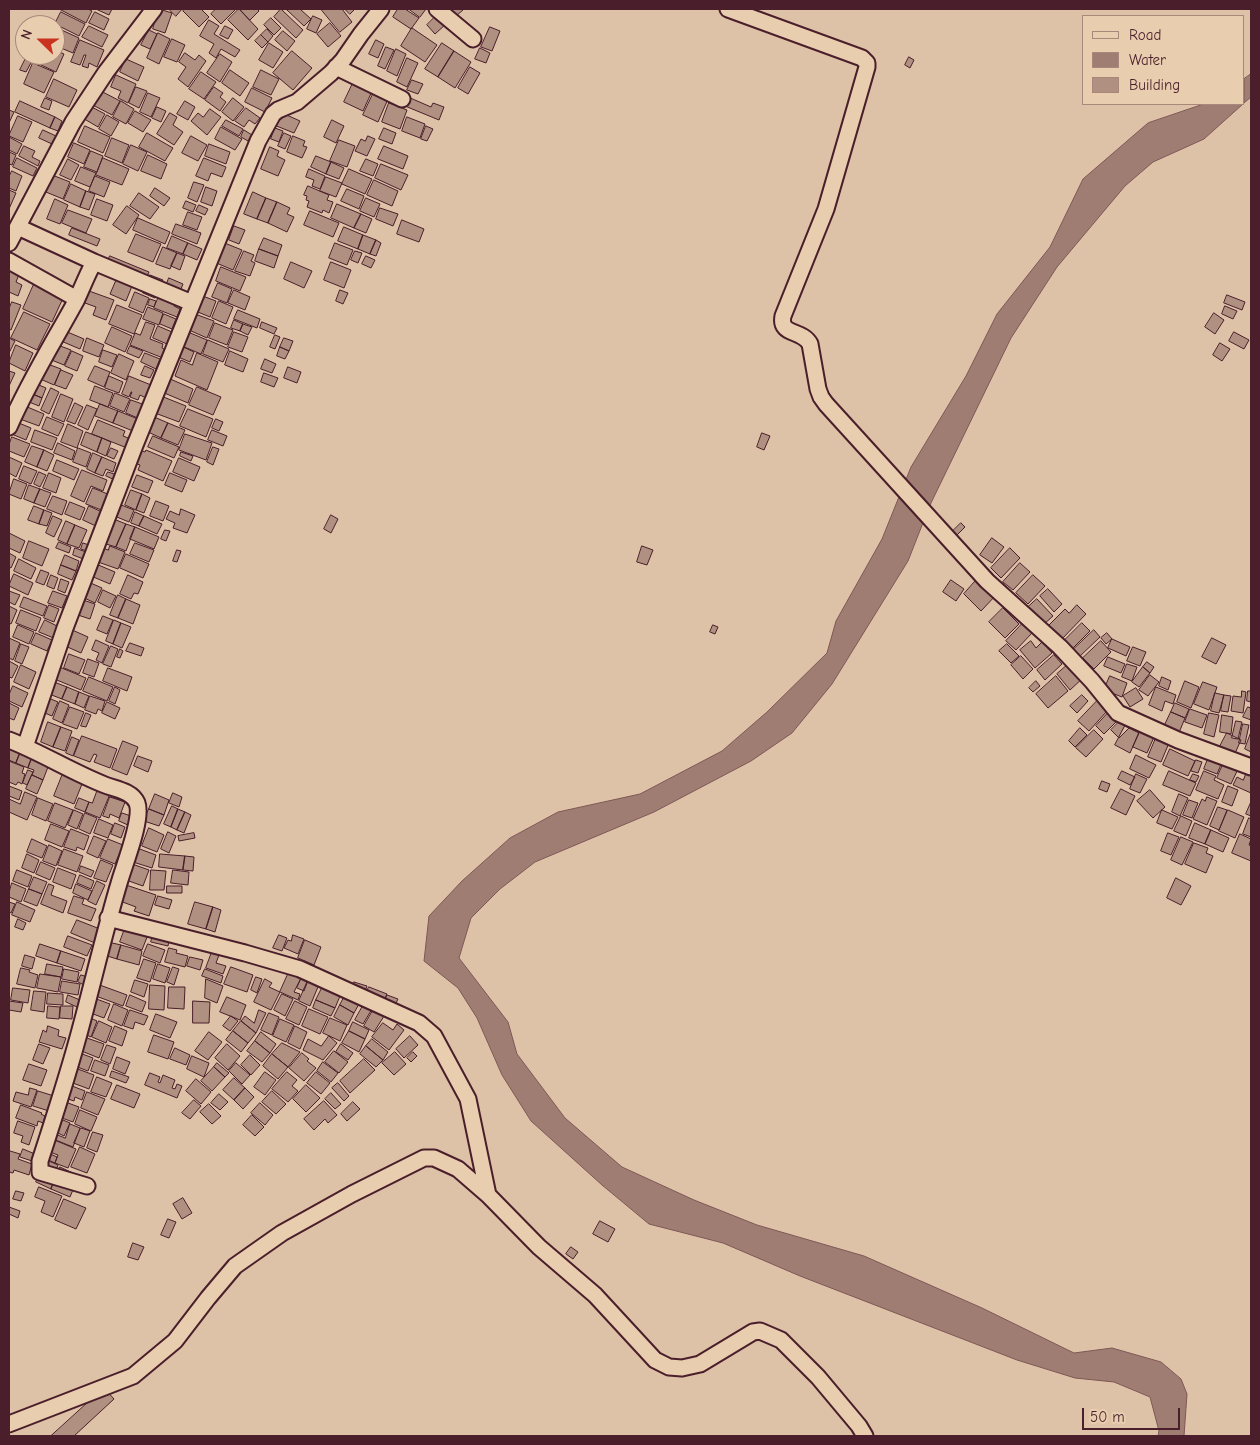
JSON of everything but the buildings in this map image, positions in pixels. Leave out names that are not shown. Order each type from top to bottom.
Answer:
[{"type":"street","points":[[9,243],[73,122],[106,72],[154,9]]},
{"type":"street","points":[[25,746],[65,628],[135,444],[266,125],[273,114],[297,102],[343,60],[381,9]]},
{"type":"street","points":[[437,9],[473,39]]},
{"type":"street","points":[[728,9],[862,58],[868,67],[826,209],[782,322],[782,326],[786,330],[803,336],[808,340],[821,397],[987,581],[1060,647],[1092,681],[1118,713],[1178,740],[1251,768]]},
{"type":"street","points":[[336,67],[402,99]]},
{"type":"street","points":[[18,227],[94,262],[192,303]]},
{"type":"street","points":[[9,261],[77,299]]},
{"type":"street","points":[[9,427],[44,355],[77,299],[94,262]]},
{"type":"street","points":[[9,740],[25,746],[72,771],[129,794],[137,802],[138,814],[135,831],[108,918],[77,1041],[40,1161],[40,1172],[87,1186]]},
{"type":"street","points":[[108,918],[300,969],[419,1023],[434,1036],[468,1099],[488,1195]]},
{"type":"street","points":[[9,1424],[133,1376],[175,1342],[235,1266],[282,1233],[352,1194],[424,1158],[434,1158],[458,1169],[488,1195],[540,1247],[595,1296],[655,1360],[669,1366],[682,1368],[700,1364],[753,1332],[768,1333],[781,1340],[818,1377],[859,1426],[864,1436]]},
{"type":"water","points":[[1251,74],[1251,97],[1245,102],[1245,78]]},
{"type":"water","points":[[1201,105],[1242,105],[1204,139],[1153,162],[1125,186],[1057,267],[1011,338],[930,505],[908,561],[832,684],[792,733],[751,761],[654,812],[535,862],[500,889],[471,918],[459,958],[508,1022],[517,1054],[565,1118],[622,1167],[694,1200],[757,1225],[864,1256],[982,1308],[1074,1353],[1112,1348],[1161,1362],[1181,1379],[1187,1394],[1184,1436],[1158,1436],[1159,1431],[1150,1397],[1114,1382],[1075,1378],[1017,1360],[800,1276],[723,1243],[649,1224],[602,1185],[531,1121],[502,1075],[477,1018],[458,988],[424,961],[429,916],[462,881],[510,838],[558,812],[640,794],[722,751],[767,712],[827,653],[836,621],[882,539],[911,467],[966,376],[997,314],[1050,247],[1083,179],[1148,123]]}]
